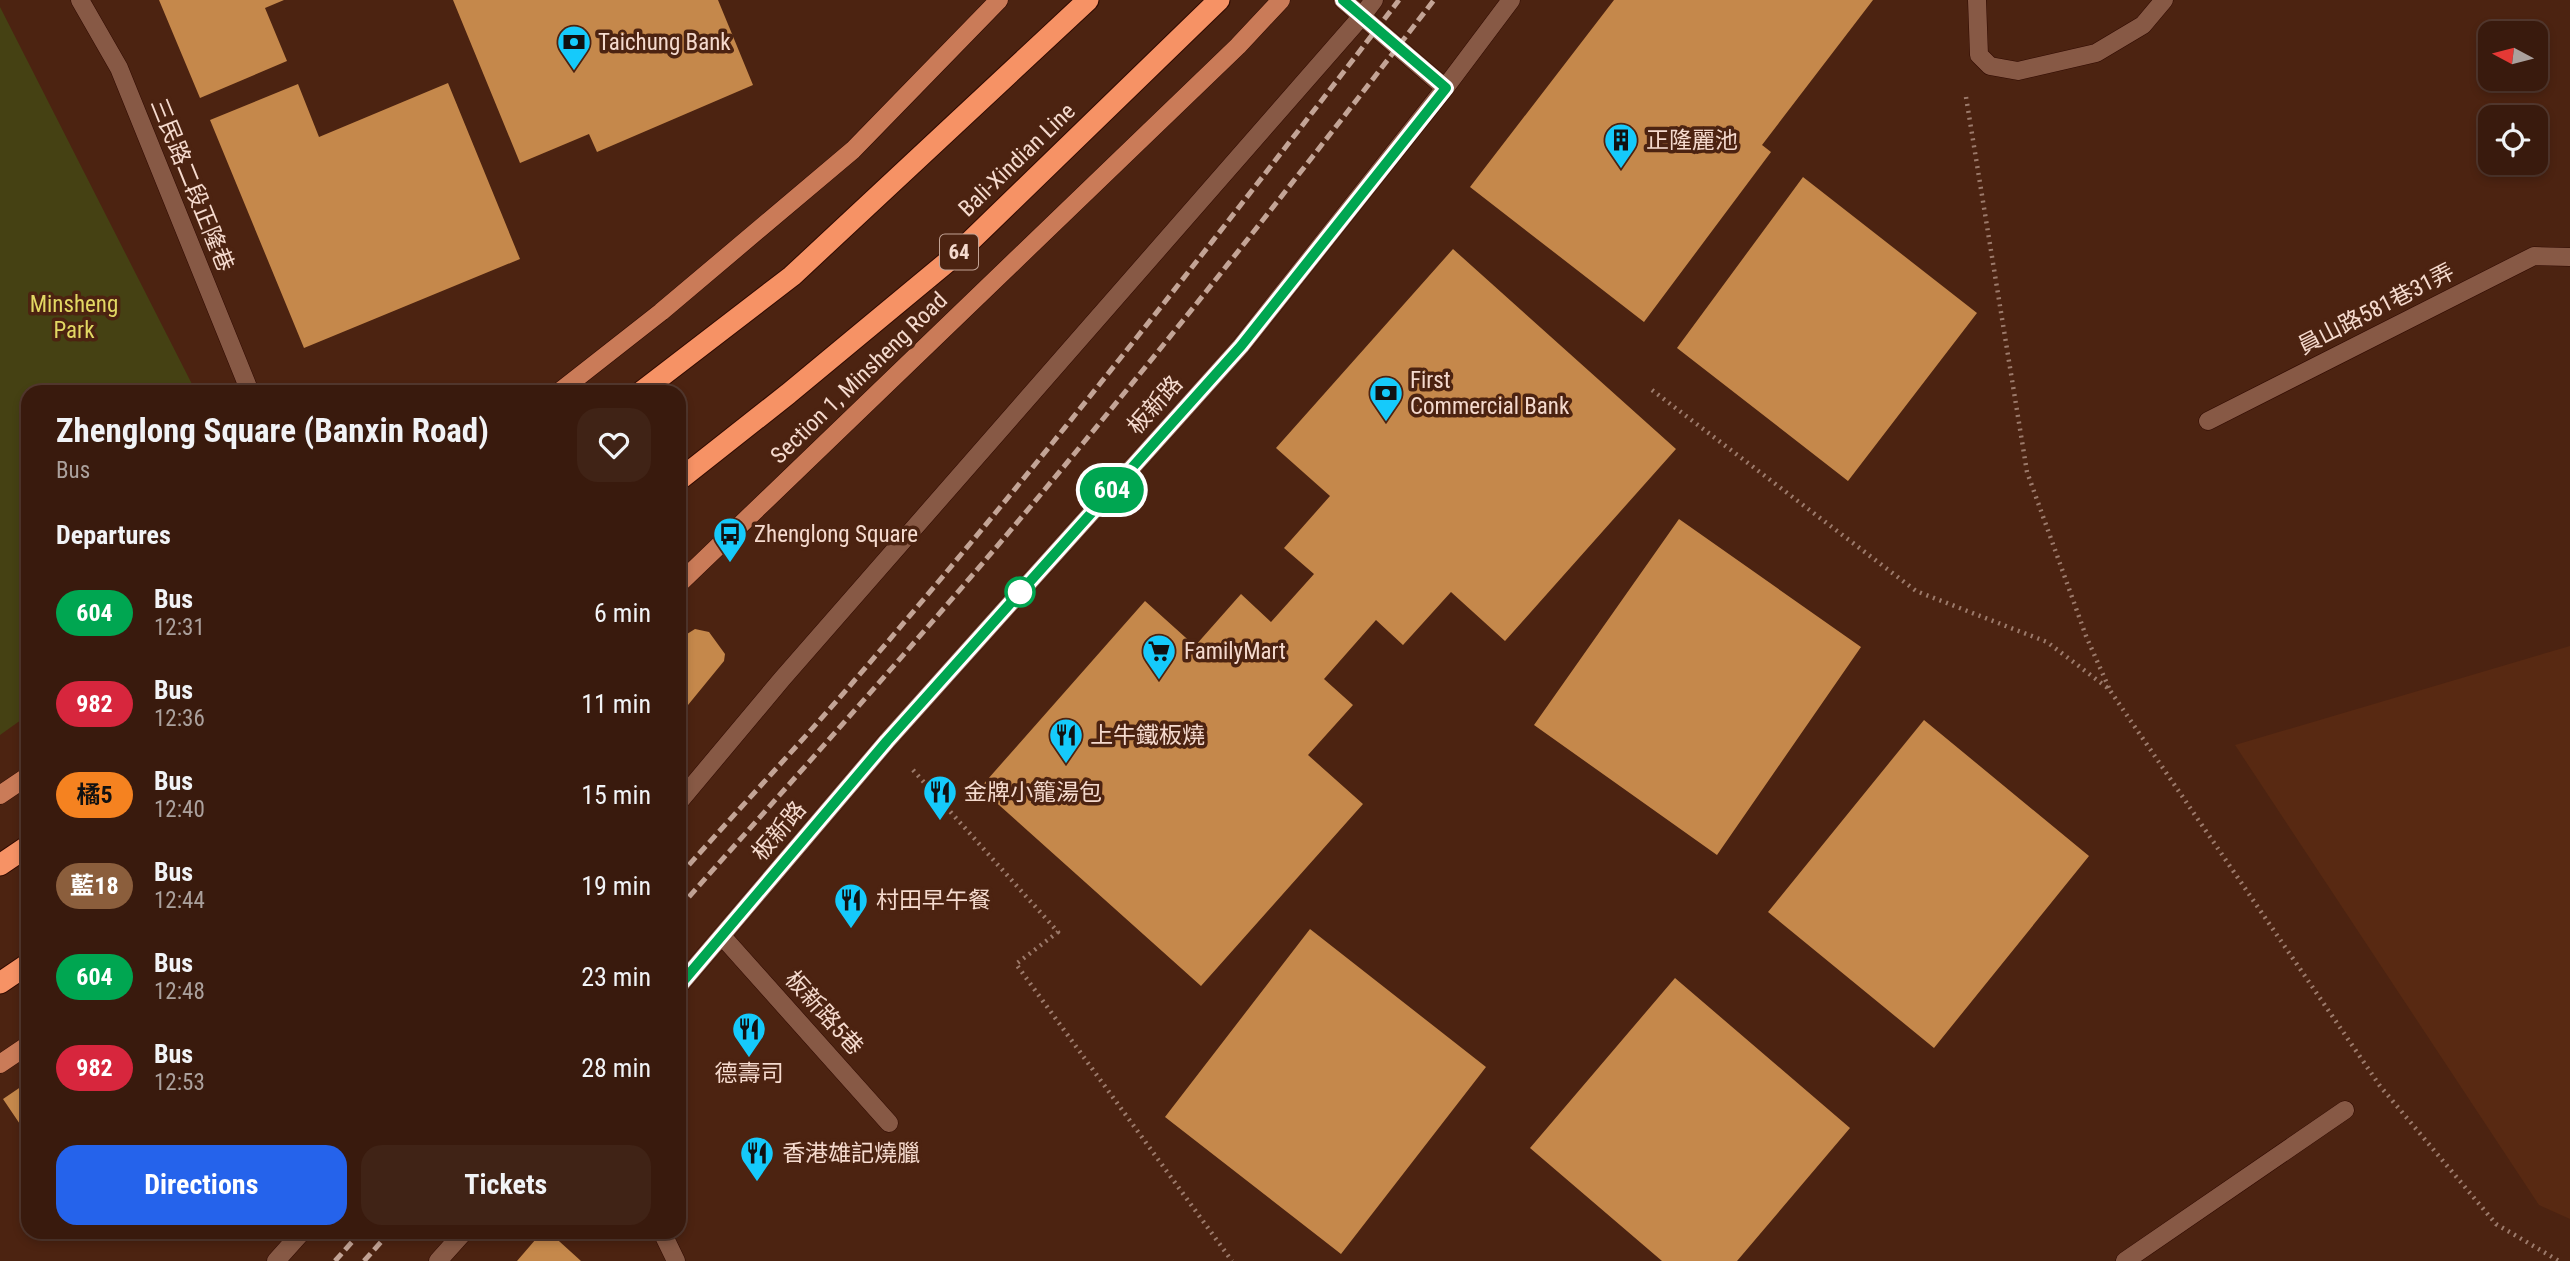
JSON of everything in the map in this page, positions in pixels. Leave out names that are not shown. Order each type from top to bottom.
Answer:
[{"type":"highway","points":[[650,385],[792,275],[1088,0]]},
{"type":"highway","name":"Bali-Xindian Line","points":[[686,474],[957,254],[1219,0]]},
{"type":"highway","points":[[0,865],[21,851]]},
{"type":"highway","points":[[0,983],[21,969]]},
{"type":"main road","points":[[568,385],[661,312],[853,150],[999,0]]},
{"type":"main road","name":"Section 1, Minsheng Road","points":[[686,577],[1228,56],[1282,0]]},
{"type":"main road","points":[[0,795],[21,781]]},
{"type":"main road","points":[[0,1064],[21,1050]]},
{"type":"street","name":"三民路二段正隆巷","points":[[80,0],[119,68],[247,385]]},
{"type":"street","points":[[1343,0],[1446,88]]},
{"type":"street","points":[[686,794],[791,669],[1374,0]]},
{"type":"street","name":"板新路","points":[[686,978],[887,741],[1241,346],[1446,88],[1511,0]]},
{"type":"street","points":[[1977,0],[1979,55],[1990,66],[2018,71],[2096,53],[2143,25],[2164,0]]},
{"type":"street","name":"員山路581巷31弄","points":[[2208,421],[2534,256],[2570,257]]},
{"type":"street","name":"板新路5巷","points":[[722,936],[889,1123]]},
{"type":"street","points":[[2124,1261],[2345,1110]]},
{"type":"street","points":[[276,1261],[296,1239]]},
{"type":"street","points":[[439,1261],[458,1239]]},
{"type":"street","points":[[665,1239],[676,1261]]},
{"type":"path","points":[[1965,91],[2027,472],[2086,636],[2109,689],[2381,1086],[2496,1224],[2559,1261]]},
{"type":"path","points":[[1653,390],[1916,591],[2047,642],[2109,689]]},
{"type":"path","points":[[887,741],[1058,932],[1016,964],[1232,1261]]},
{"type":"shaded area","points":[[2570,646],[2570,1219],[2539,1205],[2235,745]]},
{"type":"green space","name":"Minsheng Park","points":[[0,7],[192,385],[21,385],[21,720],[0,735]]},
{"type":"building","points":[[159,0],[284,0],[265,8],[287,61],[200,98]]},
{"type":"building","points":[[453,0],[718,0],[753,85],[597,152],[589,134],[520,163]]},
{"type":"building","name":"正隆麗池","points":[[1614,0],[1873,0],[1762,145],[1771,152],[1644,322],[1470,187]]},
{"type":"building","points":[[448,83],[520,259],[304,348],[210,120],[298,84],[319,137]]},
{"type":"building","name":"正隆麗池","points":[[1803,177],[1977,313],[1848,481],[1677,348]]},
{"type":"building","points":[[1453,249],[1676,449],[1505,641],[1451,592],[1403,645],[1376,620],[1324,679],[1353,705],[1308,755],[1363,804],[1201,986],[980,788],[1145,601],[1195,646],[1241,594],[1271,622],[1314,574],[1284,548],[1330,496],[1276,448]]},
{"type":"building","points":[[1679,519],[1861,647],[1717,855],[1534,725]]},
{"type":"building","points":[[695,629],[709,632],[725,654],[724,661],[686,707],[686,635]]},
{"type":"building","points":[[1924,720],[2089,856],[1934,1048],[1768,912]]},
{"type":"building","points":[[1310,929],[1486,1067],[1341,1254],[1165,1117]]},
{"type":"building","points":[[1675,978],[1850,1128],[1737,1261],[1662,1261],[1530,1148]]},
{"type":"building","points":[[21,1087],[21,1126],[3,1099]]},
{"type":"building","points":[[536,1239],[557,1239],[581,1261],[517,1261]]},
{"type":"railway","points":[[686,868],[854,681],[994,514],[1199,259],[1399,0]]},
{"type":"railway","points":[[686,900],[884,677],[1035,501],[1217,278],[1434,0]]},
{"type":"railway","points":[[335,1261],[355,1239]]},
{"type":"railway","points":[[364,1261],[384,1239]]},
{"type":"bus line","name":"604","points":[[686,978],[887,741],[1241,346],[1446,88],[1343,0]]},
{"type":"place","name":"Taichung Bank","points":[[574,72]]},
{"type":"place","name":"正隆麗池","points":[[1621,170]]},
{"type":"place","name":"First Commercial Bank","points":[[1386,423]]},
{"type":"place","name":"Zhenglong Square","points":[[730,564]]},
{"type":"place","name":"FamilyMart","points":[[1159,681]]},
{"type":"place","name":"上牛鐵板燒","points":[[1066,765]]},
{"type":"place","name":"金牌小籠湯包","points":[[940,822]]},
{"type":"place","name":"村田早午餐","points":[[851,930]]},
{"type":"place","name":"德壽司","points":[[749,1059]]},
{"type":"place","name":"香港雄記燒臘","points":[[757,1183]]}]
